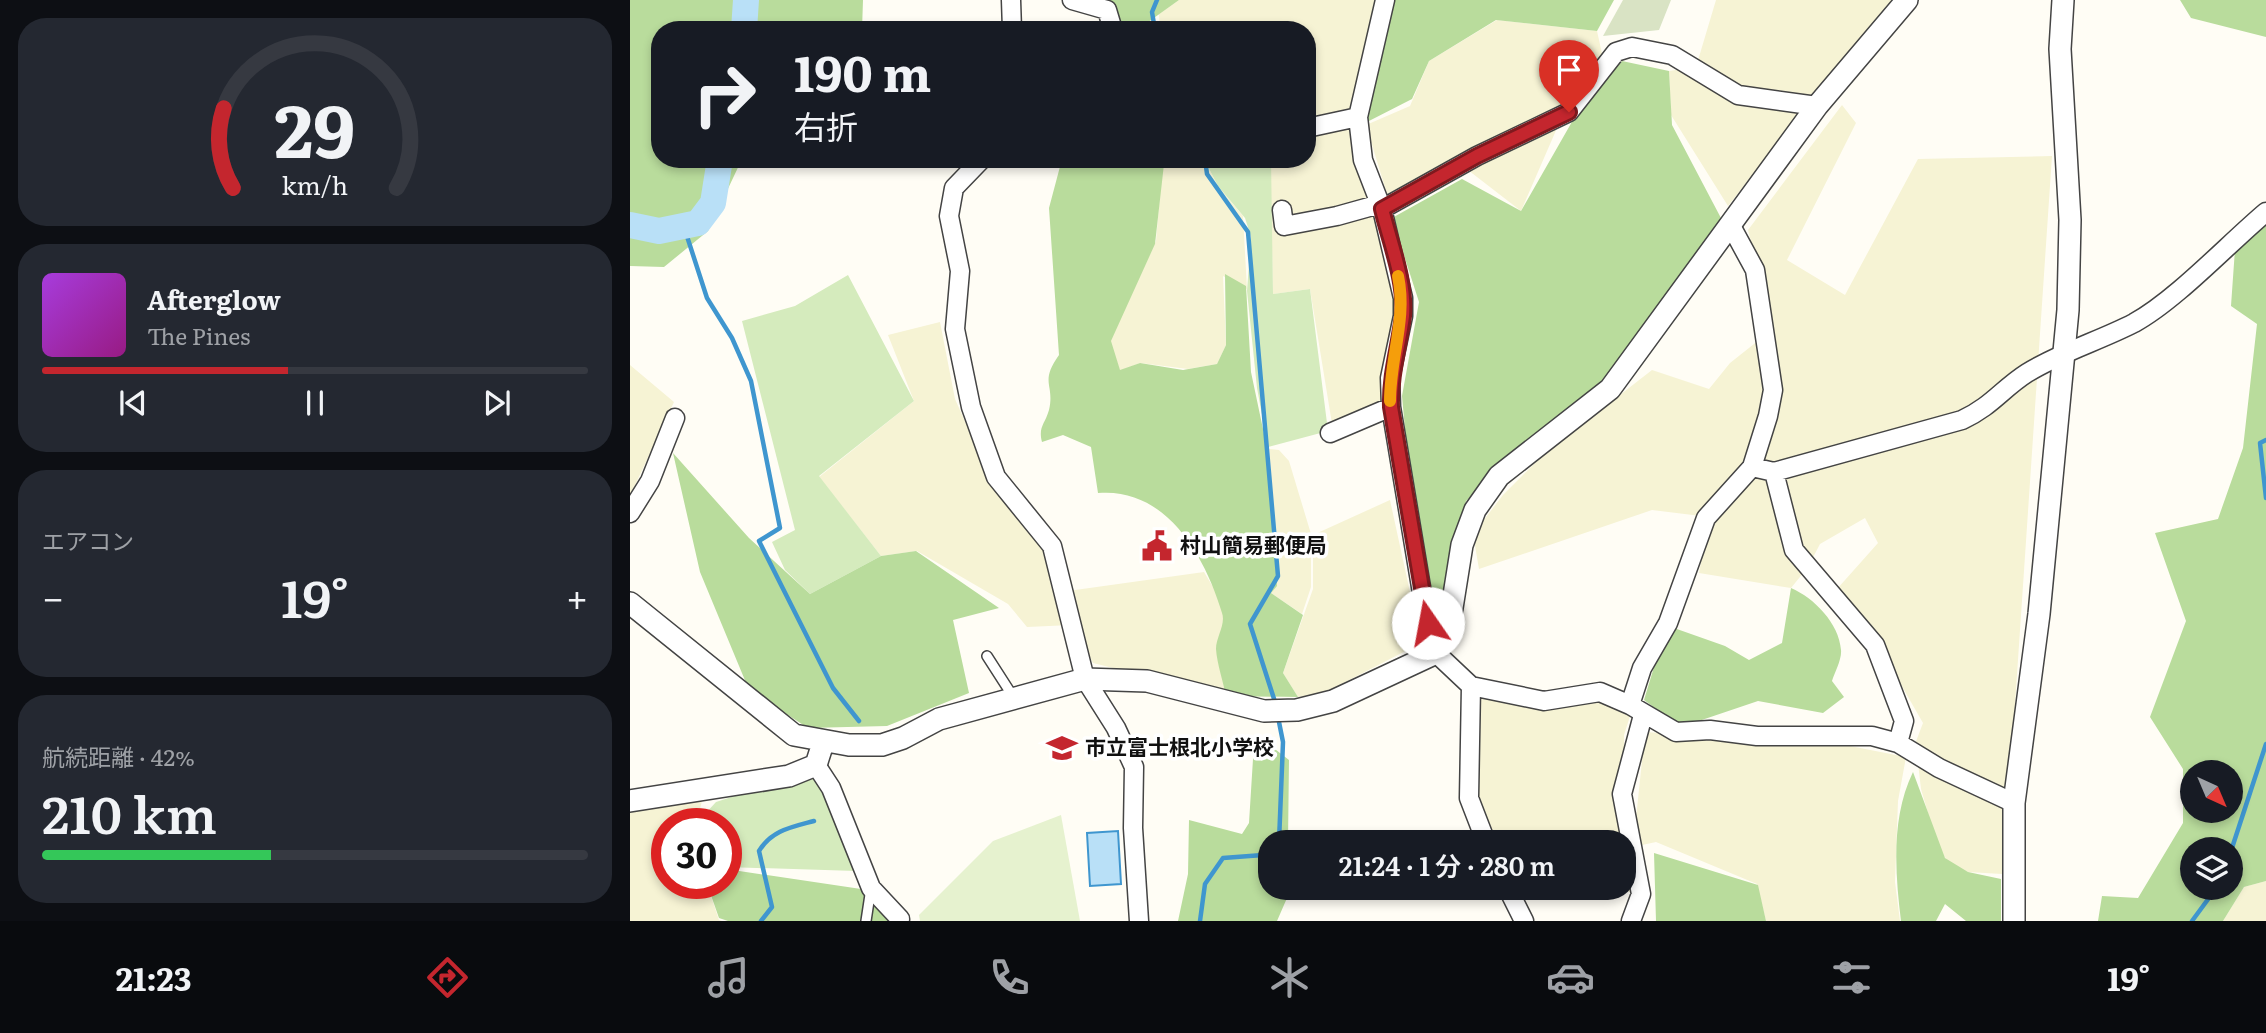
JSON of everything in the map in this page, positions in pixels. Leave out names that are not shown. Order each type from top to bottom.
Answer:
[{"type":"street","points":[[1011,0],[1012,21]]},
{"type":"street","points":[[1072,0],[1107,10],[1111,21]]},
{"type":"street","points":[[1385,0],[1358,117],[1363,160],[1381,207],[1403,298],[1403,316],[1390,378],[1391,407],[1424,605],[1438,647],[1471,686],[1545,701],[1600,692],[1675,732],[1710,730],[1757,736],[1872,736],[1898,743],[1939,768],[2014,803]]},
{"type":"street","points":[[630,603],[794,735],[824,743],[882,745],[903,738],[939,719],[1085,679],[1147,681],[1264,711],[1297,710],[1333,701],[1438,647],[1451,614],[1462,545],[1475,510],[1499,476],[1610,390],[1817,106],[1907,0]]},
{"type":"street","points":[[2014,921],[2014,803],[2039,614],[2065,352],[2070,220],[2061,98],[2063,0]]},
{"type":"street","points":[[1282,210],[1284,226],[1381,207],[1477,156],[1569,112],[1616,52],[1632,47],[1672,55],[1738,95],[1817,106]]},
{"type":"street","points":[[1316,126],[1358,117]]},
{"type":"street","points":[[973,168],[954,188],[949,216],[961,271],[955,329],[971,407],[996,477],[1052,546],[1085,679],[1116,728],[1135,767],[1133,828],[1139,921]]},
{"type":"street","points":[[1752,467],[1774,472],[1962,420],[1986,409],[2025,374],[2065,352],[2134,323],[2155,309],[2266,212]]},
{"type":"street","points":[[1631,921],[1641,894],[1622,794],[1642,668],[1668,623],[1706,518],[1752,467],[1773,390],[1755,270],[1730,224]]},
{"type":"street","points":[[1330,433],[1391,407]]},
{"type":"street","points":[[630,513],[650,481],[675,418]]},
{"type":"street","points":[[1774,472],[1794,550],[1875,645],[1904,721],[1898,743]]},
{"type":"street","points":[[1471,686],[1469,798],[1481,830]]},
{"type":"street","points":[[630,801],[789,776],[816,765],[824,743]]},
{"type":"street","points":[[816,765],[831,788],[871,888],[900,920]]},
{"type":"street","points":[[1514,900],[1524,921]]},
{"type":"lane","points":[[987,656],[1015,700]]},
{"type":"lane","points":[[866,921],[871,888]]},
{"type":"shaded area","points":[[1179,0],[1377,0],[1348,125],[1374,210],[1396,314],[1380,401],[1333,430],[1310,289],[1273,294],[1270,168],[1316,168],[1316,21],[1159,21],[1159,14]]},
{"type":"shaded area","points":[[1716,0],[1897,0],[1822,86],[1728,206],[1671,115],[1669,71],[1696,67]]},
{"type":"shaded area","points":[[1497,20],[1597,31],[1603,58],[1564,112],[1521,211],[1455,160],[1387,194],[1366,125],[1410,106],[1429,61]]},
{"type":"shaded area","points":[[1842,105],[1856,123],[1787,260],[1845,295],[1918,159],[2052,156],[2009,793],[1915,744],[1923,723],[1872,634],[1837,589],[1878,543],[1865,518],[1820,544],[1808,567],[1791,588],[1699,573],[1709,517],[1652,510],[1479,569],[1473,534],[1503,495],[1544,454],[1652,370],[1709,389],[1730,363],[1759,340],[1772,322],[1748,230]]},
{"type":"shaded area","points":[[1162,168],[1209,168],[1218,186],[1243,216],[1247,289],[1223,276],[1226,345],[1217,364],[1188,369],[1140,363],[1120,371],[1110,341],[1156,241]]},
{"type":"shaded area","points":[[940,322],[955,399],[996,491],[1046,546],[1068,591],[1204,572],[1230,615],[1226,696],[1093,663],[1071,625],[1027,627],[1008,604],[917,551],[881,556],[819,477],[914,401],[888,335]]},
{"type":"shaded area","points":[[630,365],[674,402],[630,496]]},
{"type":"shaded area","points":[[1269,449],[1279,450],[1289,461],[1311,534],[1311,587],[1302,614],[1271,593],[1277,571]]},
{"type":"shaded area","points":[[1390,500],[1421,643],[1324,693],[1298,697],[1283,673],[1313,589],[1313,535]]},
{"type":"shaded area","points":[[1599,689],[1631,713],[1624,735],[1626,830],[1490,830],[1476,798],[1471,691],[1540,707]]},
{"type":"shaded area","points":[[1645,732],[1850,746],[1906,757],[1898,801],[1895,882],[1900,921],[1766,921],[1757,884],[1656,842],[1636,846],[1635,830]]},
{"type":"shaded area","points":[[1918,763],[2009,811],[2002,874],[1968,872],[1953,866],[1939,851],[1921,789]]},
{"type":"shaded area","points":[[702,801],[700,808],[651,808],[651,899],[712,899],[719,920],[722,921],[630,921],[630,807]]},
{"type":"shaded area","points":[[1636,879],[1640,897],[1636,895]]},
{"type":"shaded area","points":[[2266,881],[2266,921],[2223,921],[2236,900],[2243,900],[2244,887]]},
{"type":"green space","points":[[630,0],[863,0],[862,21],[651,21],[651,168],[738,168],[708,231],[664,267],[630,266]]},
{"type":"green space","points":[[1101,0],[1179,0],[1150,21],[1113,21]]},
{"type":"green space","points":[[1392,0],[1614,0],[1597,31],[1496,20],[1429,61],[1412,99],[1367,122],[1372,71]]},
{"type":"green space","points":[[1623,0],[1671,0],[1659,30],[1603,36]]},
{"type":"green space","points":[[2180,0],[2266,0],[2266,37],[2191,18]]},
{"type":"green space","points":[[1622,61],[1669,71],[1672,125],[1722,220],[1602,387],[1519,453],[1466,501],[1440,617],[1435,614],[1409,473],[1402,396],[1419,302],[1392,218],[1462,179],[1521,211],[1573,120]]},
{"type":"green space","points":[[1060,168],[1164,168],[1155,244],[1111,341],[1120,370],[1140,363],[1183,370],[1217,364],[1226,345],[1225,274],[1246,286],[1251,372],[1268,453],[1277,586],[1271,593],[1303,615],[1283,673],[1298,697],[1226,696],[1216,649],[1223,622],[1222,613],[1215,591],[1193,548],[1163,513],[1144,501],[1122,494],[1098,493],[1091,447],[1063,435],[1042,442],[1041,429],[1049,410],[1050,372],[1059,355],[1049,208]]},
{"type":"green space","points":[[1209,168],[1271,168],[1273,294],[1310,289],[1328,431],[1268,447],[1257,388],[1247,291],[1251,237],[1245,218],[1218,186]]},
{"type":"green space","points":[[2266,215],[2266,881],[2243,889],[2243,837],[2180,837],[2180,900],[2236,900],[2223,921],[2098,921],[2102,896],[2138,898],[2183,823],[2244,822],[2244,760],[2180,760],[2180,764],[2150,717],[2186,621],[2155,533],[2218,519],[2243,448],[2257,324],[2231,306],[2236,235]]},
{"type":"green space","points":[[848,275],[914,401],[819,476],[881,556],[810,594],[785,570],[772,542],[795,530],[742,321],[795,306]]},
{"type":"green space","points":[[673,453],[749,538],[810,594],[881,556],[916,551],[999,608],[953,620],[969,693],[887,726],[808,728],[749,690],[700,572]]},
{"type":"green space","points":[[1791,588],[1808,598],[1824,613],[1836,630],[1839,640],[1840,657],[1832,681],[1844,697],[1823,713],[1758,701],[1681,727],[1644,700],[1661,644],[1674,628],[1725,646],[1749,660],[1782,643]]},
{"type":"green space","points":[[1266,742],[1289,760],[1288,830],[1258,830],[1258,900],[1286,900],[1277,921],[1178,921],[1188,874],[1189,820],[1242,834],[1249,823],[1253,759]]},
{"type":"green space","points":[[1913,772],[1945,858],[1968,872],[2001,879],[2001,921],[1966,921],[1945,904],[1936,921],[1901,921],[1896,845],[1901,807]]},
{"type":"green space","points":[[813,779],[827,791],[856,871],[742,867],[742,808],[711,808],[716,802],[747,792]]},
{"type":"green space","points":[[1061,815],[1080,921],[920,921],[919,915],[993,841]]},
{"type":"green space","points":[[1654,853],[1758,885],[1766,921],[1656,921]]},
{"type":"green space","points":[[742,871],[861,889],[891,921],[728,921],[719,918],[712,899],[742,899]]},
{"type":"water","points":[[1118,831],[1121,884],[1090,886],[1087,833]]},
{"type":"waterway","points":[[745,21],[746,0]]},
{"type":"waterway","points":[[1154,21],[1152,12],[1157,0]]},
{"type":"waterway","points":[[630,225],[659,231],[698,223],[713,203],[719,168]]},
{"type":"waterway","points":[[1206,168],[1207,174],[1248,232],[1278,576],[1250,624],[1276,705]]},
{"type":"waterway","points":[[684,227],[707,298],[732,338],[751,381],[780,528],[759,541],[833,688],[859,721]]},
{"type":"waterway","points":[[2266,440],[2260,443],[2266,498]]},
{"type":"waterway","points":[[1278,717],[1283,742],[1279,830]]},
{"type":"waterway","points":[[2236,837],[2266,744]]},
{"type":"waterway","points":[[761,921],[772,907],[759,851],[776,834],[814,821]]},
{"type":"waterway","points":[[1200,921],[1205,884],[1223,858],[1258,855]]},
{"type":"waterway","points":[[2192,921],[2207,900]]},
{"type":"slow traffic","points":[[1390,401],[1390,378],[1403,316],[1403,298],[1398,276]]},
{"type":"place","name":"村山簡易郵便局","points":[[1157,546]]},
{"type":"place","name":"市立富士根北小学校","points":[[1062,748]]},
{"type":"route","points":[[1428,623],[1391,407],[1390,378],[1403,316],[1403,298],[1382,209],[1477,156],[1569,112]]}]
